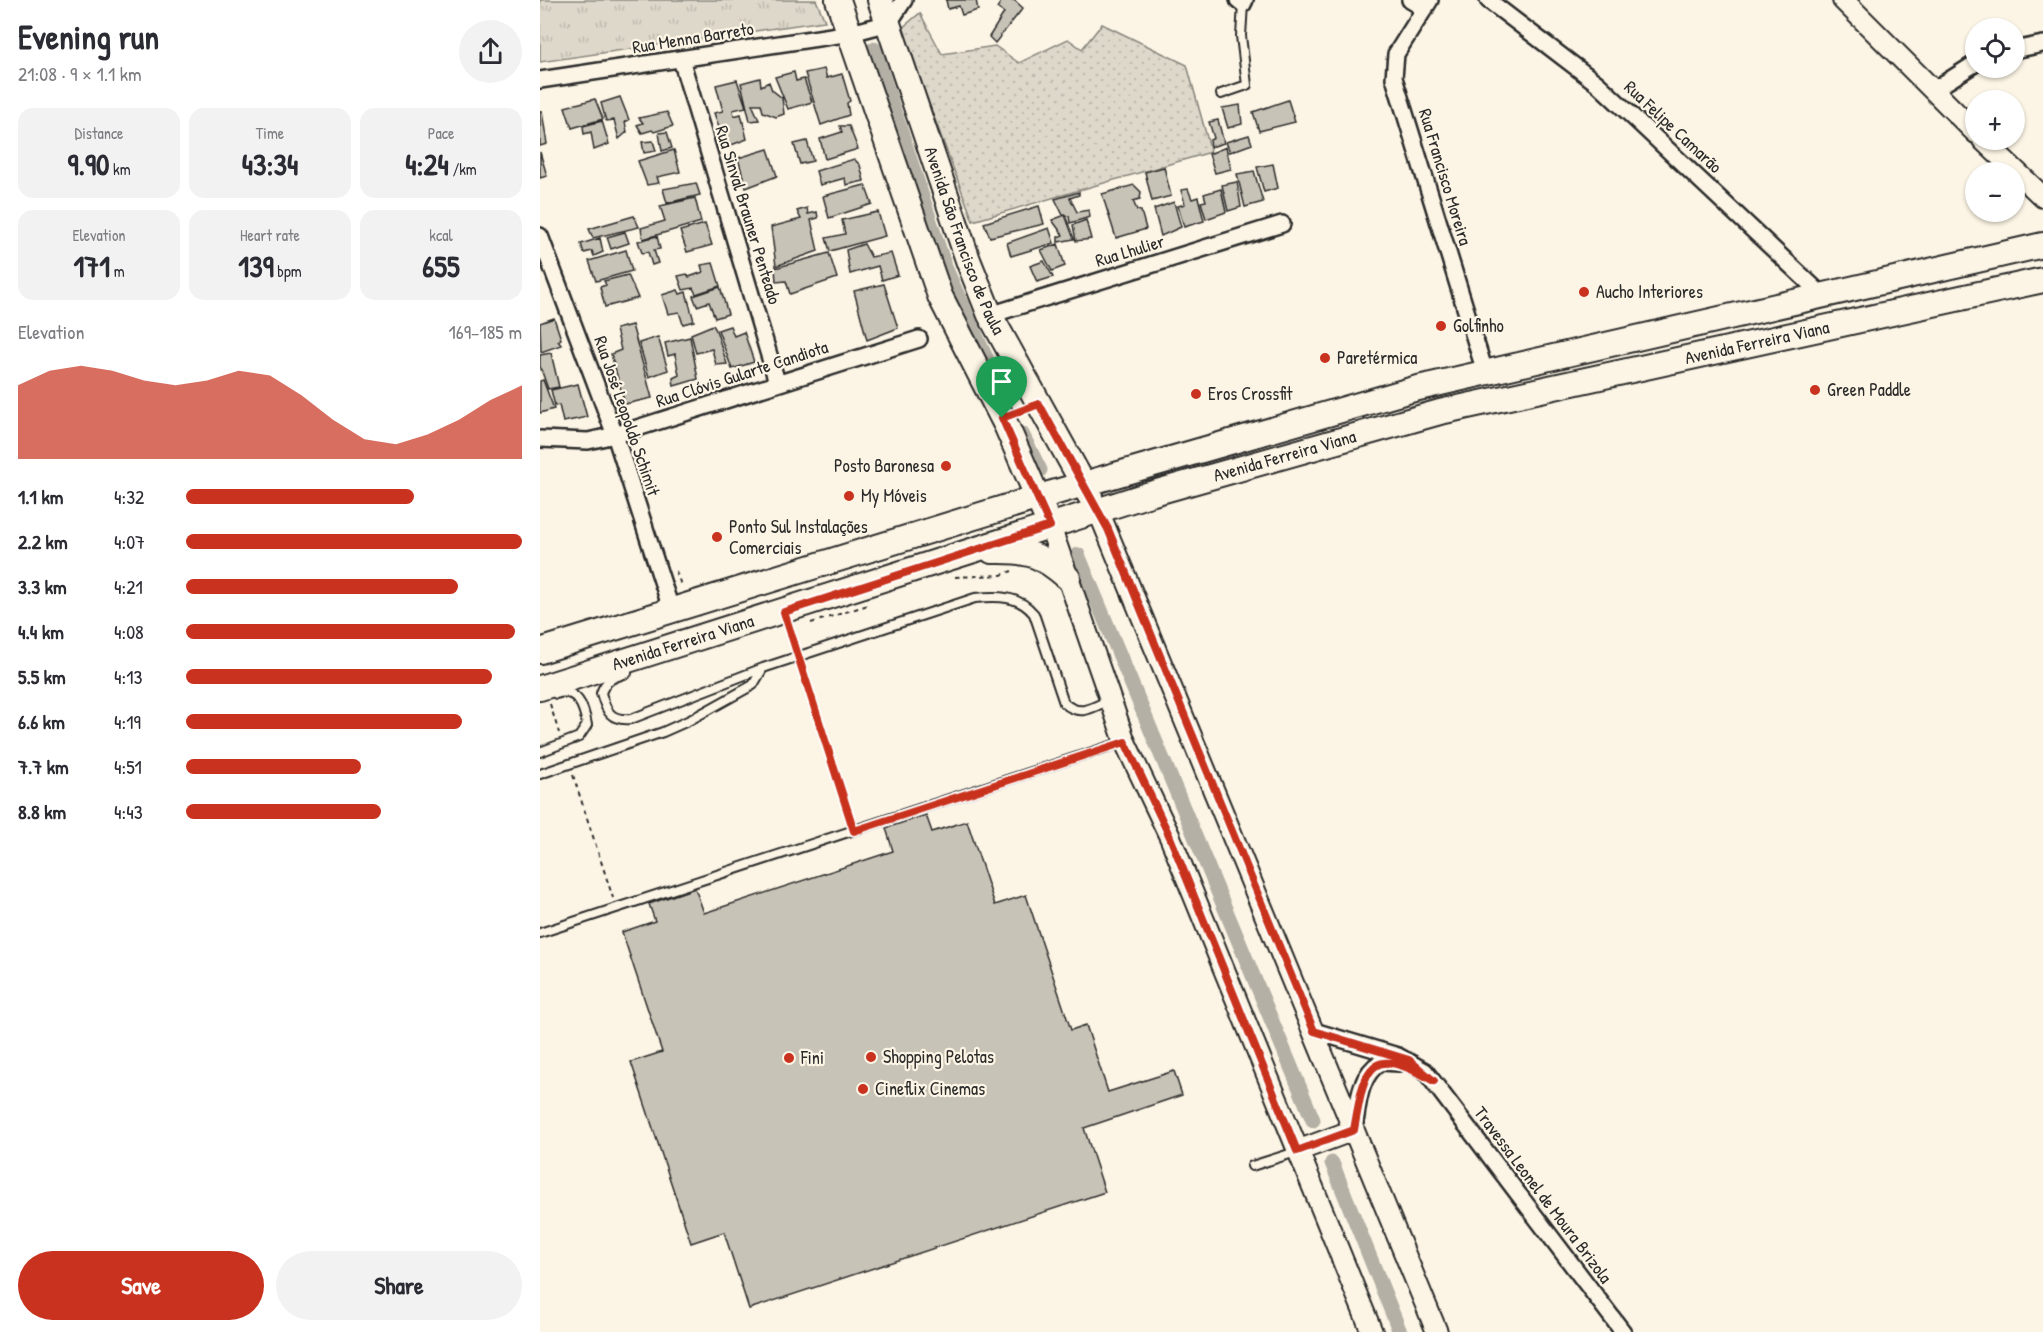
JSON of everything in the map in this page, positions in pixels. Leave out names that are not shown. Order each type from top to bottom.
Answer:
[{"type":"main road","points":[[838,0],[940,296],[1004,422],[1050,526]]},
{"type":"main road","name":"Avenida São Francisco de Paula","points":[[880,0],[968,260],[990,315],[1098,510]]},
{"type":"main road","name":"Avenida Ferreira Viana","points":[[540,651],[1038,497],[1414,389],[2043,245]]},
{"type":"main road","name":"Avenida Ferreira Viana","points":[[547,696],[704,636],[1098,510],[1440,412],[2043,280]]},
{"type":"main road","points":[[1004,422],[1041,408]]},
{"type":"main road","points":[[974,551],[1017,550],[1033,554],[1048,560],[1068,578]]},
{"type":"street","points":[[889,23],[904,0]]},
{"type":"street","points":[[1410,0],[1427,4]]},
{"type":"street","name":"Rua Felipe Camarão","points":[[1488,0],[1598,84],[1822,295]]},
{"type":"street","points":[[1843,0],[1965,122]]},
{"type":"street","name":"Rua Francisco Moreira","points":[[1427,4],[1396,54],[1394,78],[1485,372]]},
{"type":"street","name":"Rua Menna Barreto","points":[[540,80],[851,33],[889,23]]},
{"type":"street","points":[[2025,48],[2043,44]]},
{"type":"street","name":"Rua Sinval Brauner Penteado","points":[[681,59],[777,382]]},
{"type":"street","points":[[1932,91],[1965,70]]},
{"type":"street","points":[[1994,150],[2043,197]]},
{"type":"street","name":"Rua Lhulier","points":[[990,315],[1282,224]]},
{"type":"street","name":"Rua José Leopoldo Schimit","points":[[540,236],[615,435],[672,612]]},
{"type":"street","name":"Rua Clóvis Gularte Candiota","points":[[540,439],[588,441],[615,435],[919,339]]},
{"type":"street","name":"Avenida São Francisco de Paula","points":[[1098,510],[1314,1031],[1347,1132],[1437,1332]]},
{"type":"street","points":[[1050,526],[1125,742],[1170,837],[1302,1150],[1372,1332]]},
{"type":"street","name":"Travessa Leonel de Moura Brizola","points":[[1314,1031],[1409,1060],[1434,1081],[1623,1332]]},
{"type":"street","name":"Travessa Leonel de Moura Brizola","points":[[1347,1132],[1365,1078],[1374,1066],[1386,1061],[1400,1064],[1434,1081]]},
{"type":"street","points":[[1302,1150],[1347,1132]]},
{"type":"lane","points":[[1221,94],[1247,85],[1241,36],[1242,1]]},
{"type":"lane","points":[[641,668],[610,678],[604,684],[600,693],[610,716],[618,720],[631,718],[763,668],[967,600],[989,597],[1012,598],[1028,606],[1034,614],[1064,703],[1073,711],[1081,712],[1109,700]]},
{"type":"lane","points":[[682,655],[704,636]]},
{"type":"lane","points":[[540,774],[663,732],[690,720],[753,685],[763,668]]},
{"type":"lane","points":[[540,752],[579,737],[587,725],[585,712],[576,696],[561,693],[547,696]]},
{"type":"lane","points":[[540,933],[1125,742]]},
{"type":"lane","points":[[1252,1166],[1302,1150]]},
{"type":"path","points":[[784,612],[854,831]]},
{"type":"path","points":[[547,696],[563,744]]},
{"type":"path","points":[[569,764],[617,908]]},
{"type":"green space","points":[[540,0],[816,0],[825,21],[540,62]]},
{"type":"green space","points":[[920,13],[942,54],[995,46],[1019,63],[1068,39],[1082,49],[1102,24],[1187,65],[1211,152],[973,221],[901,29]]},
{"type":"building","points":[[946,0],[976,0],[978,10],[962,15],[959,6],[948,9]]},
{"type":"building","points":[[1002,0],[1014,0],[1023,8],[995,43],[989,37],[1004,13],[997,8]]},
{"type":"building","points":[[824,69],[827,78],[842,74],[850,101],[847,103],[849,115],[821,125],[805,73]]},
{"type":"building","points":[[794,72],[796,81],[804,79],[812,102],[788,109],[775,77]]},
{"type":"building","points":[[760,78],[761,86],[769,82],[772,90],[782,98],[784,114],[776,117],[763,112],[761,104],[752,104],[759,120],[750,121],[741,83]]},
{"type":"building","points":[[737,80],[746,107],[733,110],[734,116],[741,114],[747,139],[726,147],[714,113],[723,111],[716,85]]},
{"type":"building","points":[[620,97],[629,120],[625,122],[627,132],[619,139],[614,120],[606,121],[601,103]]},
{"type":"building","points":[[595,99],[603,119],[572,128],[565,107]]},
{"type":"building","points":[[1288,100],[1295,122],[1259,131],[1253,112]]},
{"type":"building","points":[[1240,105],[1242,124],[1228,128],[1222,108]]},
{"type":"building","points":[[540,111],[542,111],[547,144],[540,146]]},
{"type":"building","points":[[667,112],[673,126],[642,133],[637,125],[643,123],[639,118]]},
{"type":"building","points":[[1218,120],[1224,143],[1211,147],[1210,140],[1214,138],[1209,122]]},
{"type":"building","points":[[602,121],[609,144],[594,150],[591,132],[584,134],[583,126]]},
{"type":"building","points":[[840,126],[849,126],[858,149],[825,159],[820,139],[842,132]]},
{"type":"building","points":[[667,132],[672,148],[662,151],[659,133]]},
{"type":"building","points":[[1249,135],[1252,144],[1230,152],[1226,142]]},
{"type":"building","points":[[653,141],[656,151],[644,153],[642,142]]},
{"type":"building","points":[[807,141],[813,161],[800,164],[794,144]]},
{"type":"building","points":[[1226,147],[1231,169],[1215,173],[1209,154]]},
{"type":"building","points":[[768,149],[777,176],[746,188],[738,158]]},
{"type":"building","points":[[674,150],[680,172],[657,177],[659,183],[647,185],[638,161]]},
{"type":"building","points":[[540,152],[547,176],[540,178]]},
{"type":"building","points":[[854,159],[860,165],[864,181],[846,185],[845,178],[820,185],[816,171]]},
{"type":"building","points":[[1273,164],[1278,188],[1264,192],[1257,167]]},
{"type":"building","points":[[1164,167],[1171,196],[1152,201],[1145,172]]},
{"type":"building","points":[[1254,171],[1263,202],[1245,207],[1237,174]]},
{"type":"building","points":[[1237,182],[1241,207],[1228,211],[1222,185]]},
{"type":"building","points":[[696,183],[700,195],[667,203],[663,189]]},
{"type":"building","points":[[865,185],[872,204],[829,218],[823,196]]},
{"type":"building","points":[[1134,185],[1141,192],[1140,199],[1133,201],[1137,210],[1141,211],[1146,229],[1116,238],[1102,194]]},
{"type":"building","points":[[1188,189],[1192,199],[1198,197],[1204,221],[1184,227],[1178,206],[1185,204],[1181,190]]},
{"type":"building","points":[[1221,189],[1226,212],[1206,219],[1201,202],[1206,201],[1204,194]]},
{"type":"building","points":[[1079,192],[1079,195],[1070,198],[1077,212],[1089,210],[1090,217],[1070,223],[1069,216],[1063,215],[1055,199]]},
{"type":"building","points":[[695,198],[701,222],[643,239],[641,228],[665,221],[660,206]]},
{"type":"building","points":[[1174,202],[1181,227],[1161,236],[1154,209]]},
{"type":"building","points":[[1039,206],[1044,224],[990,237],[984,223]]},
{"type":"building","points":[[807,208],[808,214],[817,212],[818,218],[811,220],[818,251],[776,266],[771,227],[801,219],[797,211]]},
{"type":"building","points":[[878,212],[885,236],[830,251],[826,238],[845,234],[842,220]]},
{"type":"building","points":[[1065,215],[1074,239],[1058,242],[1058,237],[1063,235],[1052,220]]},
{"type":"building","points":[[634,216],[639,227],[593,238],[589,229]]},
{"type":"building","points":[[1086,220],[1091,239],[1076,241],[1073,225]]},
{"type":"building","points":[[705,224],[712,245],[687,252],[680,231]]},
{"type":"building","points":[[1049,228],[1054,243],[1011,256],[1007,243]]},
{"type":"building","points":[[625,232],[629,243],[611,249],[607,237]]},
{"type":"building","points":[[657,236],[660,249],[654,250],[658,263],[652,265],[648,252],[642,253],[638,241]]},
{"type":"building","points":[[600,238],[603,252],[594,256],[592,251],[584,253],[581,244]]},
{"type":"building","points":[[864,244],[871,257],[891,253],[898,275],[882,280],[878,266],[850,274],[846,250]]},
{"type":"building","points":[[1058,244],[1065,266],[1052,271],[1041,250]]},
{"type":"building","points":[[626,250],[632,271],[596,281],[589,261]]},
{"type":"building","points":[[829,253],[837,278],[790,294],[786,281],[776,282],[775,268]]},
{"type":"building","points":[[1044,261],[1053,277],[1037,282],[1030,266]]},
{"type":"building","points":[[713,263],[720,286],[696,294],[693,288],[683,290],[678,276],[687,274],[689,277],[703,272],[701,265]]},
{"type":"building","points":[[628,275],[638,298],[605,307],[600,287],[606,285],[604,281]]},
{"type":"building","points":[[884,284],[898,328],[867,340],[854,291]]},
{"type":"building","points":[[720,287],[728,314],[715,318],[709,302],[697,306],[693,296]]},
{"type":"building","points":[[678,290],[680,294],[686,292],[694,321],[683,324],[679,312],[668,314],[662,295]]},
{"type":"building","points":[[554,318],[561,339],[558,341],[561,345],[541,352],[540,323]]},
{"type":"building","points":[[632,325],[652,398],[625,404],[611,354],[621,350],[616,329]]},
{"type":"building","points":[[713,325],[727,364],[716,365],[712,349],[696,353],[691,334]]},
{"type":"building","points":[[730,326],[734,336],[744,332],[754,362],[732,369],[718,330]]},
{"type":"building","points":[[658,337],[668,370],[649,377],[639,343]]},
{"type":"building","points":[[690,337],[698,379],[674,386],[673,378],[679,375],[675,354],[668,356],[665,343]]},
{"type":"building","points":[[551,353],[559,387],[548,389],[540,366],[540,355]]},
{"type":"building","points":[[543,380],[554,409],[540,413],[540,381]]},
{"type":"building","points":[[578,384],[587,417],[563,422],[559,405],[555,406],[551,390]]},
{"type":"building","name":"Shopping Pelotas","points":[[926,815],[932,832],[967,821],[995,905],[1026,895],[1071,1030],[1086,1025],[1108,1092],[1174,1071],[1182,1095],[1084,1128],[1105,1192],[749,1309],[724,1232],[691,1243],[631,1062],[662,1052],[622,932],[655,921],[649,904],[695,888],[704,913],[893,851],[886,828]]},
{"type":"waterway","points":[[874,49],[945,267],[1001,391]]},
{"type":"waterway","points":[[1022,434],[1040,470]]},
{"type":"waterway","points":[[1078,555],[1313,1120]]},
{"type":"waterway","points":[[1332,1163],[1400,1332]]},
{"type":"place","name":"Aucho Interiores","points":[[1584,292]]},
{"type":"place","name":"Golfinho","points":[[1441,326]]},
{"type":"place","name":"Paretérmica","points":[[1325,358]]},
{"type":"place","name":"Green Paddle","points":[[1815,390]]},
{"type":"place","name":"Eros Crossfit","points":[[1196,394]]},
{"type":"place","name":"Posto Baronesa","points":[[946,466]]},
{"type":"place","name":"My Móveis","points":[[849,496]]},
{"type":"place","name":"Ponto Sul Instalações Comerciais","points":[[717,537]]},
{"type":"place","name":"Shopping Pelotas","points":[[871,1057]]},
{"type":"place","name":"Fini","points":[[789,1058]]},
{"type":"place","name":"Cineflix Cinemas","points":[[863,1089]]},
{"type":"route","points":[[1039,404],[1107,526],[1314,1031],[1409,1060],[1425,1071],[1434,1081],[1400,1064],[1386,1061],[1374,1066],[1365,1078],[1361,1089],[1354,1130],[1297,1151],[1170,837],[1125,742],[854,831],[784,612],[1050,526],[1034,484],[1002,418],[1039,404]]}]
